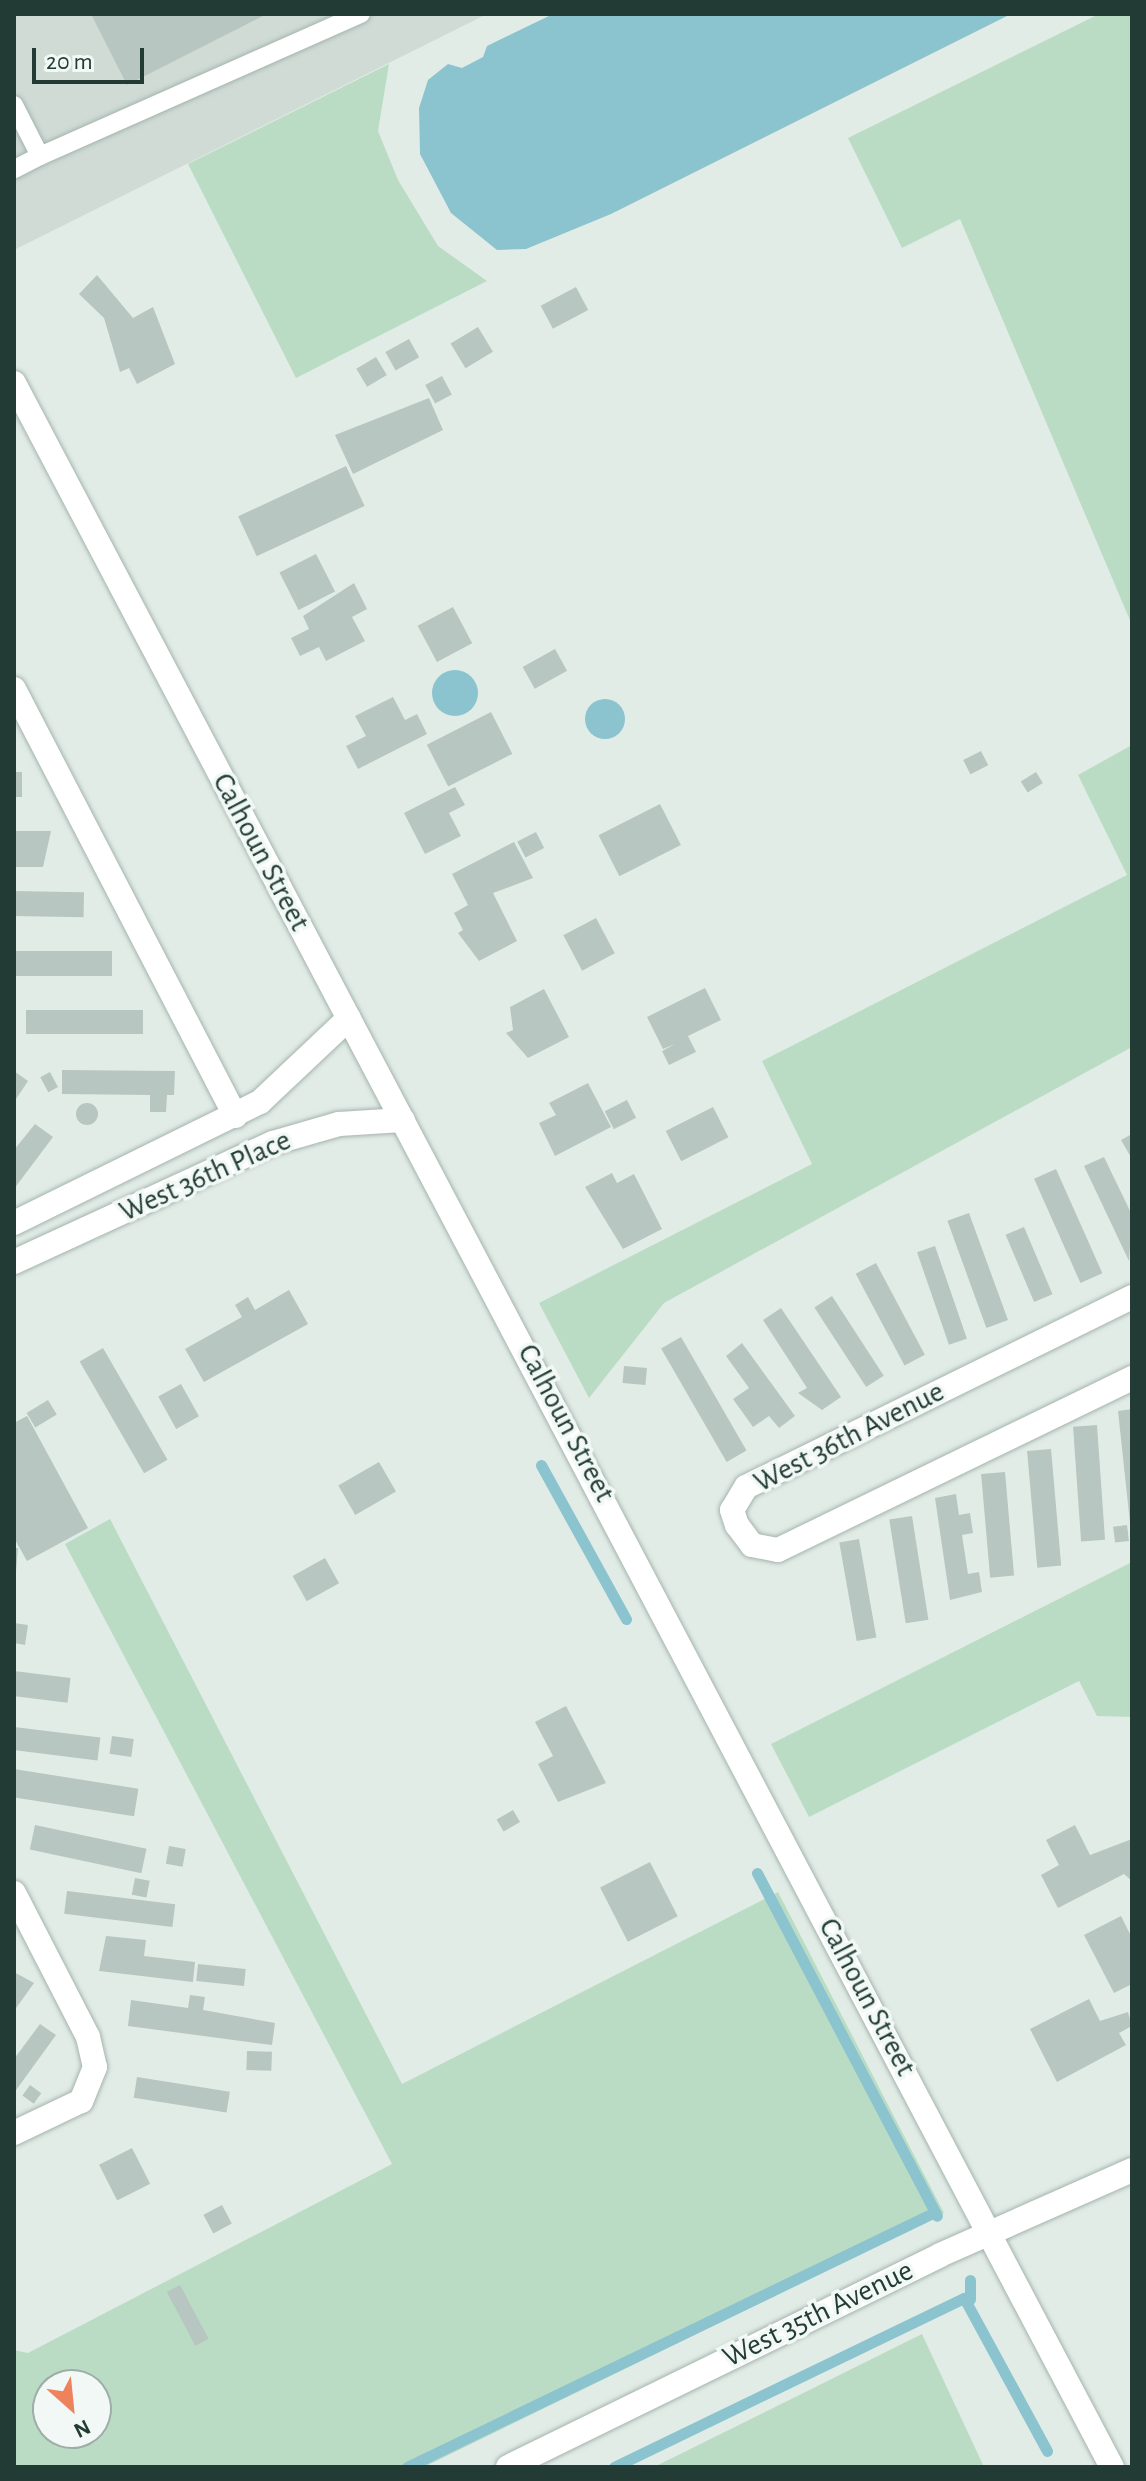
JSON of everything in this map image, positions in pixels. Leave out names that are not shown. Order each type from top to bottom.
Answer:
[{"type":"street","name":"Calhoun Street","points":[[14,383],[1112,2467]]},
{"type":"street","points":[[14,689],[235,1116]]},
{"type":"street","name":"West 36th Place","points":[[14,1223],[235,1116],[289,1083],[349,1018]]},
{"type":"street","name":"West 36th Place","points":[[14,1262],[273,1143],[339,1124],[403,1120]]},
{"type":"street","name":"West 36th Avenue","points":[[1132,1297],[746,1487],[732,1510],[737,1525],[764,1552],[778,1550],[1132,1378]]},
{"type":"street","points":[[14,1893],[92,2046],[94,2077],[72,2107],[14,2133]]},
{"type":"street","name":"West 35th Avenue","points":[[508,2467],[1132,2170]]},
{"type":"lane","points":[[14,169],[361,14]]},
{"type":"lane","points":[[14,105],[40,156]]},
{"type":"shaded area","points":[[14,14],[487,14],[14,250]]},
{"type":"green space","points":[[1099,14],[1132,14],[1132,625],[960,219],[902,248],[848,138]]},
{"type":"green space","points":[[389,64],[378,131],[398,180],[438,246],[487,281],[296,378],[188,164]]},
{"type":"green space","points":[[1132,745],[1132,1047],[664,1303],[589,1398],[539,1303],[812,1164],[762,1061],[1127,875],[1078,775]]},
{"type":"green space","points":[[110,1519],[402,2084],[778,1892],[944,2213],[424,2467],[14,2467],[14,2350],[28,2353],[392,2164],[65,1544]]},
{"type":"green space","points":[[1132,1562],[1132,1717],[1097,1716],[1079,1681],[809,1817],[771,1744]]},
{"type":"green space","points":[[922,2334],[984,2467],[654,2467]]},
{"type":"water","points":[[553,14],[1011,14],[611,214],[526,249],[497,250],[451,213],[420,154],[419,108],[428,80],[448,64],[462,68],[483,57],[487,46]]},
{"type":"water","points":[[455,670],[471,677],[478,693],[471,709],[455,716],[439,709],[432,693],[439,677]]},
{"type":"water","points":[[605,699],[619,705],[625,719],[619,733],[605,739],[591,733],[585,719],[591,705]]},
{"type":"building","points":[[91,14],[267,14],[127,85]]},
{"type":"building","points":[[97,275],[133,318],[153,307],[175,364],[137,384],[129,368],[120,372],[104,318],[79,294]]},
{"type":"building","points":[[576,287],[588,310],[553,329],[541,306]]},
{"type":"building","points":[[478,327],[493,352],[466,368],[451,343]]},
{"type":"building","points":[[409,339],[419,357],[396,370],[385,352]]},
{"type":"building","points":[[376,357],[387,375],[367,387],[356,369]]},
{"type":"building","points":[[442,376],[452,395],[435,403],[425,385]]},
{"type":"building","points":[[429,398],[443,430],[353,474],[335,435]]},
{"type":"building","points":[[346,466],[365,506],[257,556],[238,516]]},
{"type":"building","points":[[316,554],[335,591],[299,610],[279,573]]},
{"type":"building","points":[[354,583],[367,609],[352,617],[365,641],[326,661],[319,647],[300,656],[291,638],[309,629],[303,616]]},
{"type":"building","points":[[453,607],[472,643],[437,662],[418,626]]},
{"type":"building","points":[[555,649],[567,671],[535,689],[523,667]]},
{"type":"building","points":[[393,697],[405,720],[417,714],[427,734],[358,769],[346,746],[366,736],[355,716]]},
{"type":"building","points":[[491,712],[512,754],[448,787],[427,745]]},
{"type":"building","points":[[981,751],[988,765],[970,774],[963,760]]},
{"type":"building","points":[[14,772],[22,772],[22,797],[14,797]]},
{"type":"building","points":[[1036,772],[1043,783],[1028,793],[1021,782]]},
{"type":"building","points":[[455,787],[465,805],[449,813],[461,836],[425,854],[404,813]]},
{"type":"building","points":[[660,804],[681,845],[619,876],[599,835]]},
{"type":"building","points":[[14,831],[51,831],[43,867],[14,867]]},
{"type":"building","points":[[536,832],[544,848],[525,858],[517,842]]},
{"type":"building","points":[[514,842],[533,878],[493,893],[517,941],[479,961],[458,933],[463,930],[454,913],[468,905],[452,874]]},
{"type":"building","points":[[14,891],[84,892],[84,917],[14,916]]},
{"type":"building","points":[[596,918],[615,953],[582,971],[563,935]]},
{"type":"building","points":[[14,951],[112,951],[112,976],[14,976]]},
{"type":"building","points":[[705,988],[721,1020],[688,1036],[696,1052],[669,1065],[662,1051],[675,1044],[663,1049],[647,1017]]},
{"type":"building","points":[[544,989],[569,1037],[528,1058],[506,1033],[513,1030],[510,1007]]},
{"type":"building","points":[[26,1010],[143,1010],[143,1034],[26,1034]]},
{"type":"building","points":[[62,1070],[175,1071],[174,1095],[167,1095],[166,1112],[150,1112],[150,1095],[62,1094]]},
{"type":"building","points":[[14,1071],[28,1081],[14,1102]]},
{"type":"building","points":[[50,1072],[58,1087],[48,1092],[40,1077]]},
{"type":"building","points":[[588,1083],[611,1127],[555,1156],[539,1123],[556,1115],[549,1103]]},
{"type":"building","points":[[627,1100],[636,1118],[614,1129],[605,1111]]},
{"type":"building","points":[[87,1103],[95,1106],[98,1114],[95,1122],[87,1125],[79,1122],[76,1114],[79,1106]]},
{"type":"building","points":[[713,1107],[728,1137],[681,1161],[666,1131]]},
{"type":"building","points":[[35,1124],[53,1137],[14,1189],[14,1150]]},
{"type":"building","points":[[1132,1134],[1132,1159],[1121,1140]]},
{"type":"building","points":[[1104,1157],[1132,1215],[1129,1261],[1084,1166]]},
{"type":"building","points":[[1056,1169],[1102,1273],[1080,1283],[1034,1179]]},
{"type":"building","points":[[612,1173],[617,1183],[634,1174],[662,1229],[623,1249],[585,1187]]},
{"type":"building","points":[[969,1213],[1008,1320],[986,1328],[947,1221]]},
{"type":"building","points":[[1024,1227],[1053,1294],[1034,1302],[1006,1235]]},
{"type":"building","points":[[935,1246],[967,1339],[949,1345],[917,1252]]},
{"type":"building","points":[[876,1263],[925,1355],[905,1366],[856,1274]]},
{"type":"building","points":[[289,1290],[308,1324],[204,1382],[185,1349],[242,1317],[235,1305],[248,1297],[255,1310]]},
{"type":"building","points":[[832,1296],[884,1376],[866,1387],[814,1307]]},
{"type":"building","points":[[781,1308],[841,1397],[822,1410],[798,1393],[807,1388],[763,1320]]},
{"type":"building","points":[[681,1337],[747,1450],[727,1462],[661,1348]]},
{"type":"building","points":[[742,1343],[795,1416],[779,1428],[769,1416],[753,1427],[733,1399],[749,1388],[726,1356]]},
{"type":"building","points":[[103,1348],[168,1460],[144,1473],[80,1362]]},
{"type":"building","points":[[624,1366],[647,1368],[645,1385],[623,1383]]},
{"type":"building","points":[[181,1384],[199,1416],[176,1429],[158,1397]]},
{"type":"building","points":[[48,1400],[57,1415],[35,1427],[27,1413]]},
{"type":"building","points":[[1132,1409],[1132,1523],[1130,1523],[1118,1411]]},
{"type":"building","points":[[27,1416],[88,1528],[27,1561],[14,1538],[14,1423]]},
{"type":"building","points":[[1097,1425],[1105,1540],[1081,1541],[1073,1427]]},
{"type":"building","points":[[1051,1449],[1061,1566],[1037,1568],[1027,1451]]},
{"type":"building","points":[[379,1462],[396,1491],[355,1515],[338,1486]]},
{"type":"building","points":[[1005,1472],[1014,1576],[990,1578],[981,1474]]},
{"type":"building","points":[[956,1494],[959,1515],[970,1513],[973,1533],[962,1535],[968,1574],[979,1572],[982,1592],[950,1600],[935,1498]]},
{"type":"building","points":[[912,1516],[928,1620],[906,1623],[889,1520]]},
{"type":"building","points":[[1127,1525],[1129,1541],[1115,1543],[1113,1527]]},
{"type":"building","points":[[859,1539],[876,1637],[857,1641],[839,1542]]},
{"type":"building","points":[[14,1548],[18,1548],[16,1572],[14,1572]]},
{"type":"building","points":[[325,1558],[339,1583],[307,1601],[293,1576]]},
{"type":"building","points":[[14,1623],[28,1625],[25,1645],[14,1643]]},
{"type":"building","points":[[14,1671],[71,1678],[68,1703],[14,1696]]},
{"type":"building","points":[[566,1706],[606,1783],[558,1802],[538,1764],[553,1756],[535,1722]]},
{"type":"building","points":[[14,1727],[100,1738],[98,1760],[14,1750]]},
{"type":"building","points":[[112,1736],[134,1739],[131,1757],[109,1754]]},
{"type":"building","points":[[14,1769],[138,1789],[134,1816],[14,1797]]},
{"type":"building","points":[[513,1810],[520,1822],[504,1832],[497,1820]]},
{"type":"building","points":[[35,1825],[147,1849],[141,1873],[30,1849]]},
{"type":"building","points":[[1075,1825],[1090,1855],[1132,1839],[1132,1881],[1124,1874],[1058,1908],[1041,1875],[1059,1865],[1046,1840]]},
{"type":"building","points":[[169,1846],[186,1849],[183,1867],[166,1864]]},
{"type":"building","points":[[650,1862],[678,1916],[628,1942],[600,1887]]},
{"type":"building","points":[[135,1878],[150,1881],[146,1898],[132,1895]]},
{"type":"building","points":[[67,1891],[175,1904],[172,1927],[64,1914]]},
{"type":"building","points":[[1121,1916],[1132,1938],[1132,1984],[1114,1993],[1084,1935]]},
{"type":"building","points":[[106,1936],[146,1940],[144,1956],[195,1962],[193,1982],[99,1971]]},
{"type":"building","points":[[198,1964],[246,1969],[244,1986],[196,1981]]},
{"type":"building","points":[[14,1972],[34,1983],[14,2011]]},
{"type":"building","points":[[190,1995],[205,1997],[203,2010],[275,2023],[272,2045],[128,2026],[131,2000],[188,2008]]},
{"type":"building","points":[[1089,1999],[1100,2021],[1128,2012],[1132,2026],[1119,2033],[1126,2045],[1057,2082],[1030,2029]]},
{"type":"building","points":[[40,2024],[56,2035],[14,2093],[14,2059]]},
{"type":"building","points":[[247,2051],[272,2052],[271,2071],[246,2070]]},
{"type":"building","points":[[137,2077],[230,2092],[227,2112],[134,2098]]},
{"type":"building","points":[[30,2085],[41,2093],[34,2104],[22,2096]]},
{"type":"building","points":[[132,2148],[150,2184],[117,2200],[99,2165]]},
{"type":"building","points":[[222,2205],[232,2224],[213,2233],[203,2215]]},
{"type":"building","points":[[180,2285],[209,2339],[195,2346],[167,2292]]},
{"type":"waterway","points":[[541,1465],[626,1619]]},
{"type":"waterway","points":[[757,1873],[937,2216]]},
{"type":"waterway","points":[[407,2467],[935,2212]]},
{"type":"waterway","points":[[970,2280],[970,2299]]},
{"type":"waterway","points":[[614,2467],[964,2298],[1047,2451]]}]
